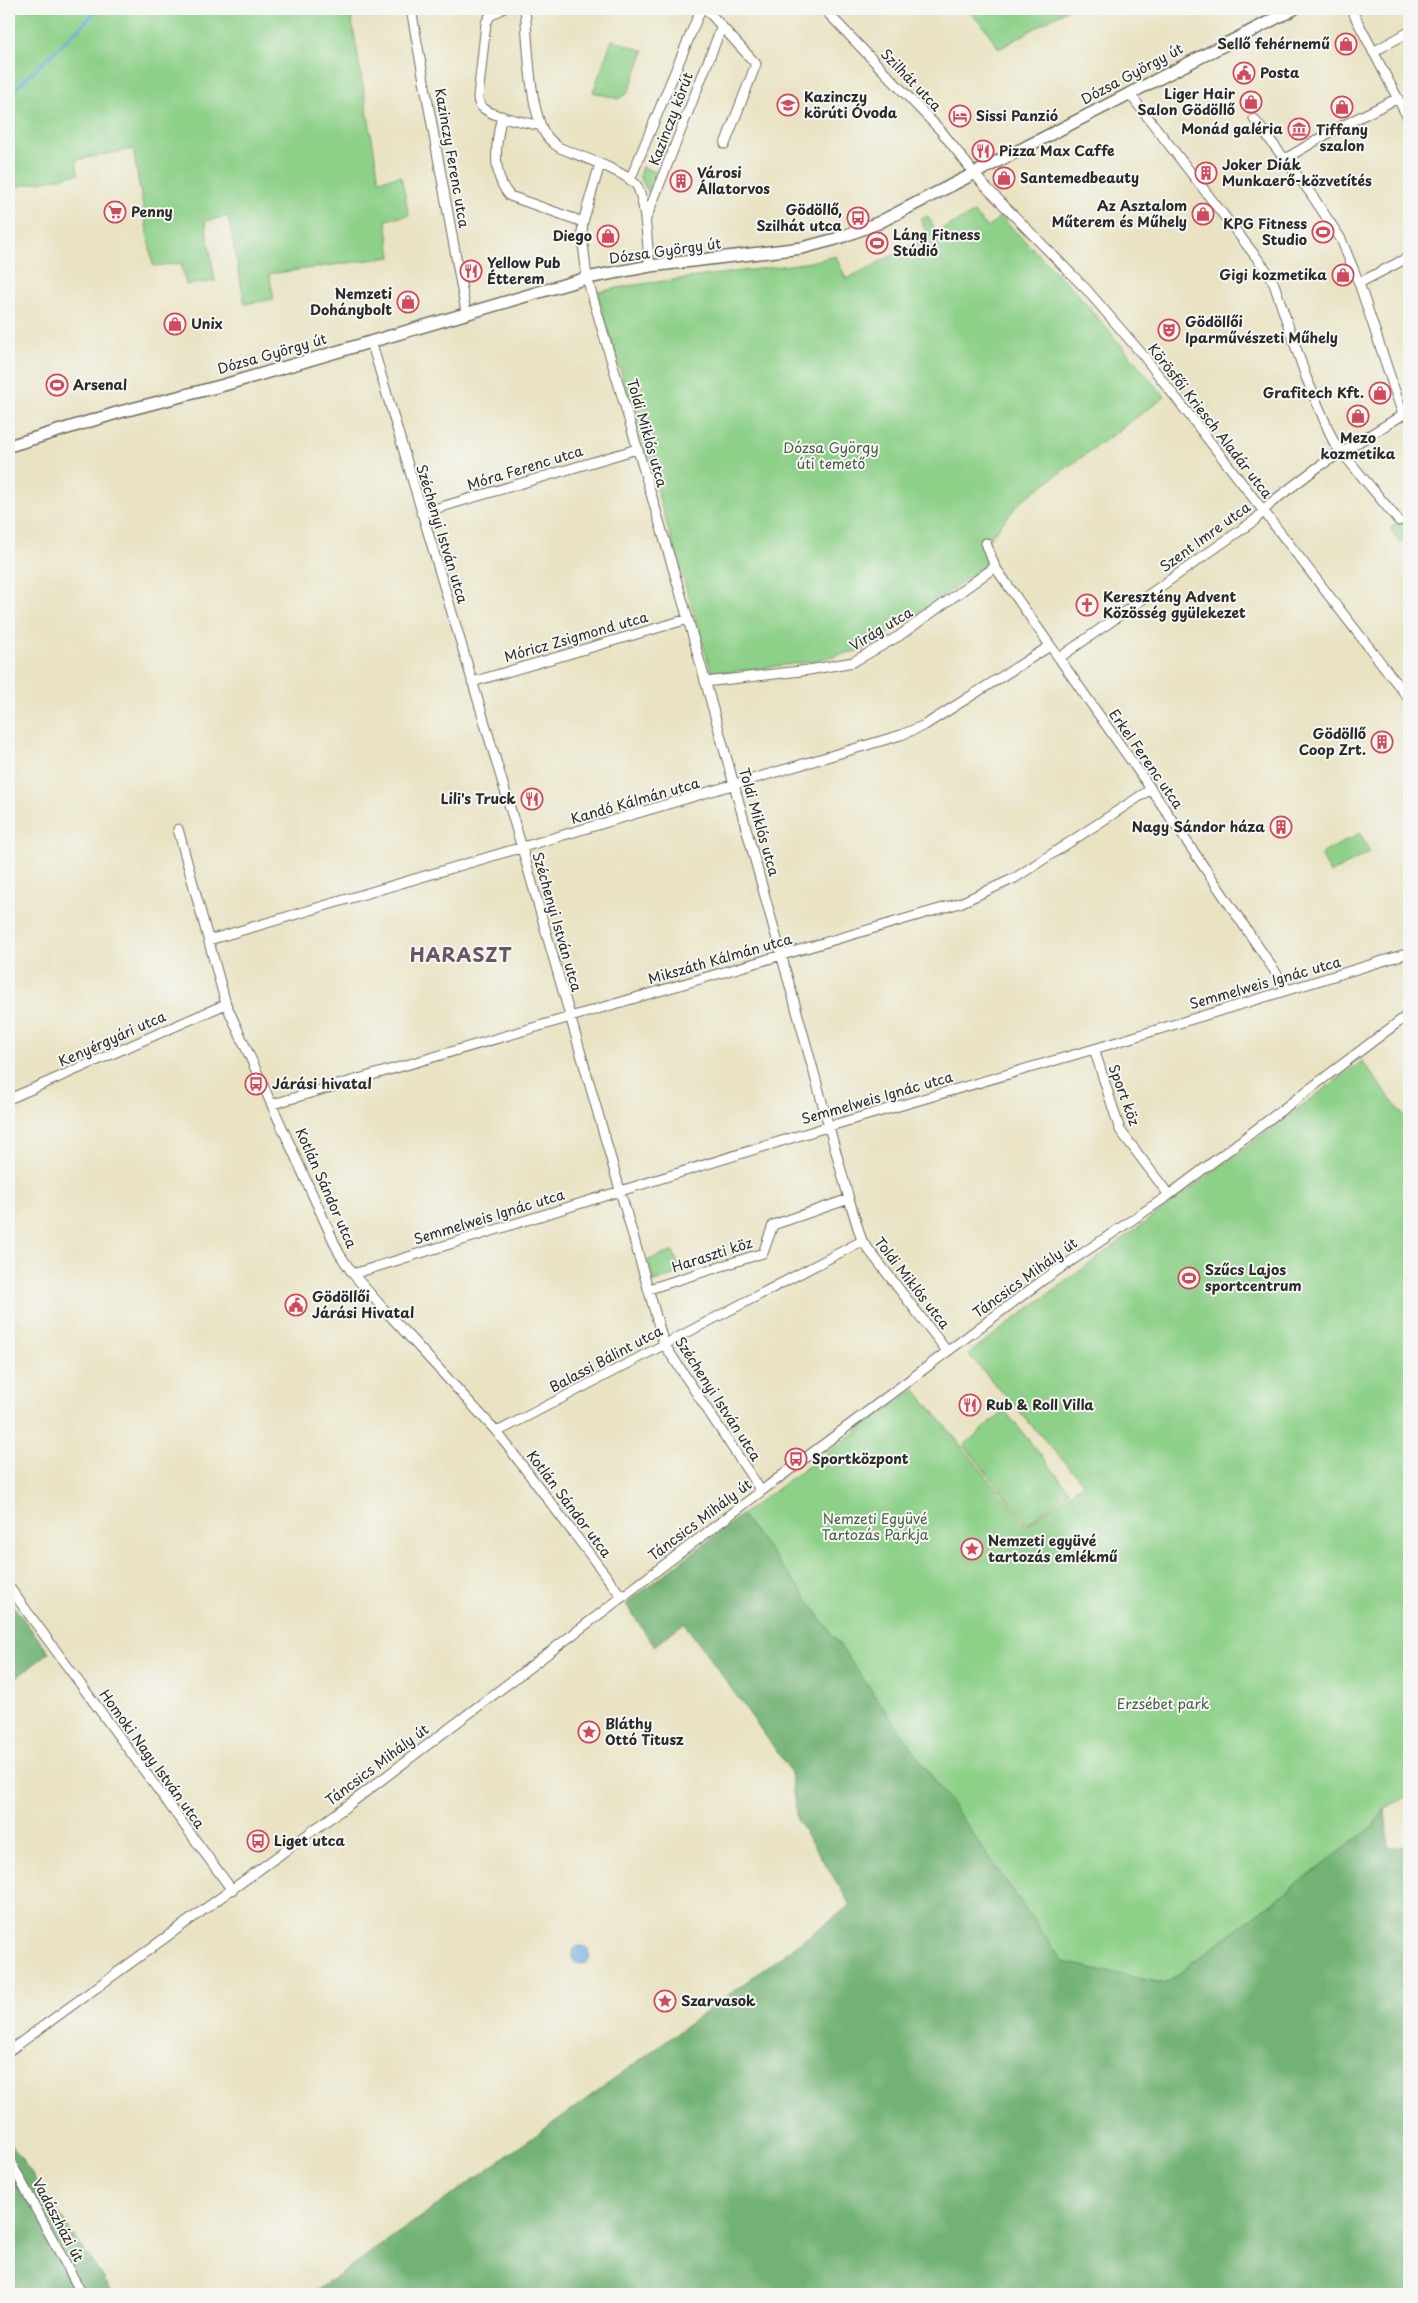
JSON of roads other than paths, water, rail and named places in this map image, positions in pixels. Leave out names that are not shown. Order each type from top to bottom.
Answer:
[{"type":"main road","name":"Dózsa György út","points":[[9,446],[120,412],[224,384],[587,278],[650,266],[802,248],[836,239],[878,223],[1294,9]]},
{"type":"street","name":"Kazinczy Ferenc utca","points":[[411,9],[466,312]]},
{"type":"street","points":[[502,9],[490,16],[486,23],[478,97],[479,104],[482,108],[502,116],[541,126]]},
{"type":"street","points":[[525,9],[532,80],[541,126],[552,142],[560,148],[600,164],[630,180]]},
{"type":"street","name":"Kazinczy körút","points":[[650,266],[645,221],[636,186],[630,180],[706,9],[756,64],[725,144]]},
{"type":"street","name":"Szilhát utca","points":[[824,9],[942,132],[975,172]]},
{"type":"street","points":[[1351,9],[1409,120]]},
{"type":"street","name":"Kazinczy körút","points":[[645,221],[722,26]]},
{"type":"street","points":[[1373,52],[1409,32]]},
{"type":"street","points":[[1129,94],[1267,271],[1274,284],[1306,377],[1334,443],[1399,521]]},
{"type":"street","points":[[1285,159],[1332,131],[1398,98]]},
{"type":"street","points":[[502,116],[496,144],[499,171],[504,190],[510,196],[583,222]]},
{"type":"street","points":[[1254,118],[1309,191],[1342,240],[1406,413]]},
{"type":"street","points":[[587,278],[582,234],[583,222],[600,164]]},
{"type":"street","name":"Körösfői Kriesch Aladár utca","points":[[975,172],[982,183],[1086,289],[1142,354],[1409,699]]},
{"type":"street","points":[[1359,283],[1409,257]]},
{"type":"street","name":"Toldi Miklós utca","points":[[587,278],[688,619],[733,786],[783,955],[862,1241],[947,1351]]},
{"type":"street","name":"Széchenyi István utca","points":[[371,341],[522,848],[664,1344],[761,1491]]},
{"type":"street","name":"Szent Imre utca","points":[[1059,658],[1264,512],[1272,502],[1318,467],[1406,413]]},
{"type":"street","name":"Móra Ferenc utca","points":[[421,513],[637,449]]},
{"type":"street","name":"Erkel Ferenc utca","points":[[986,543],[995,568],[1151,789],[1287,989]]},
{"type":"street","name":"Virág utca","points":[[705,682],[809,670],[853,662],[899,636],[995,568]]},
{"type":"street","name":"Móricz Zsigmond utca","points":[[472,682],[688,619]]},
{"type":"street","name":"Kandó Kálmán utca","points":[[209,940],[733,786],[912,731],[1050,646]]},
{"type":"street","name":"Mikszáth Kálmán utca","points":[[273,1104],[960,903],[1015,878],[1151,789]]},
{"type":"street","name":"Kotlán Sándor utca","points":[[178,829],[226,1004],[340,1253],[353,1274],[412,1342],[497,1432],[622,1597]]},
{"type":"street","name":"Semmelweis Ignác utca","points":[[353,1274],[830,1126],[1094,1049],[1409,953]]},
{"type":"street","name":"Kenyérgyári utca","points":[[9,1100],[226,1004]]},
{"type":"street","name":"Táncsics Mihály út","points":[[9,2051],[351,1803],[947,1351],[1043,1280],[1169,1195],[1409,1014]]},
{"type":"street","name":"Sport köz","points":[[1094,1049],[1120,1130],[1169,1195]]},
{"type":"street","name":"Haraszti köz","points":[[649,1289],[763,1253],[773,1225],[849,1199]]},
{"type":"street","name":"Balassi Bálint utca","points":[[497,1432],[862,1241]]},
{"type":"street","name":"Homoki Nagy István utca","points":[[9,1586],[232,1890]]},
{"type":"street","name":"Vadászházi út","points":[[9,2159],[82,2294]]},
{"type":"water","points":[[581,1946],[587,1949],[590,1955],[587,1961],[581,1964],[575,1961],[572,1955],[575,1949]]},
{"type":"waterway","points":[[9,95],[99,9]]},
{"type":"place","name":"Sellő fehérnemű","points":[[1346,44]]},
{"type":"place","name":"Posta","points":[[1244,73]]},
{"type":"place","name":"Liger Hair Salon Gödöllő","points":[[1251,102]]},
{"type":"place","name":"Kazinczy körúti Óvoda","points":[[788,105]]},
{"type":"place","name":"Tiffany szalon","points":[[1342,107]]},
{"type":"place","name":"Sissi Panzió","points":[[960,116]]},
{"type":"place","name":"Monád galéria","points":[[1299,129]]},
{"type":"place","name":"Pizza Max Caffe","points":[[983,151]]},
{"type":"place","name":"Joker Diák Munkaerő-közvetítés","points":[[1206,173]]},
{"type":"place","name":"Santemedbeauty","points":[[1004,178]]},
{"type":"place","name":"Városi Állatorvos","points":[[681,181]]},
{"type":"place","name":"Penny","points":[[115,212]]},
{"type":"place","name":"Az Asztalom Műterem és Műhely","points":[[1203,214]]},
{"type":"place","name":"Gödöllő, Szilhát utca","points":[[858,218]]},
{"type":"place","name":"KPG Fitness Studio","points":[[1323,232]]},
{"type":"place","name":"Diego","points":[[608,236]]},
{"type":"place","name":"Láng Fitness Stúdió","points":[[877,243]]},
{"type":"place","name":"Yellow Pub Étterem","points":[[471,271]]},
{"type":"place","name":"Gigi kozmetika","points":[[1343,275]]},
{"type":"place","name":"Nemzeti Dohánybolt","points":[[408,302]]},
{"type":"place","name":"Unix","points":[[175,324]]},
{"type":"place","name":"Gödöllői Iparművészeti Műhely","points":[[1169,330]]},
{"type":"place","name":"Arsenal","points":[[57,385]]},
{"type":"place","name":"Grafitech Kft.","points":[[1380,393]]},
{"type":"place","name":"Mezo kozmetika","points":[[1358,416]]},
{"type":"place","name":"Keresztény Advent Közösség gyülekezet","points":[[1087,605]]},
{"type":"place","name":"Gödöllő Coop Zrt.","points":[[1382,742]]},
{"type":"place","name":"Lili's Truck","points":[[532,799]]},
{"type":"place","name":"Nagy Sándor háza","points":[[1281,827]]},
{"type":"place","name":"Járási hivatal","points":[[256,1084]]},
{"type":"place","name":"Szűcs Lajos sportcentrum","points":[[1189,1278]]},
{"type":"place","name":"Gödöllői Járási Hivatal","points":[[296,1305]]},
{"type":"place","name":"Rub & Roll Villa","points":[[970,1405]]},
{"type":"place","name":"Sportközpont","points":[[796,1459]]},
{"type":"place","name":"Nemzeti együvé tartozás emlékmű","points":[[972,1549]]},
{"type":"place","name":"Bláthy Ottó Titusz","points":[[589,1732]]},
{"type":"place","name":"Liget utca","points":[[258,1841]]},
{"type":"place","name":"Szarvasok","points":[[665,2001]]},
{"type":"district","name":"HARASZT","points":[[461,955]]},
{"type":"park label","name":"Dózsa György úti temető","points":[[831,456]]},
{"type":"park label","name":"Nemzeti Együvé Tartozás Parkja","points":[[875,1528]]},
{"type":"park label","name":"Erzsébet park","points":[[1163,1704]]}]
